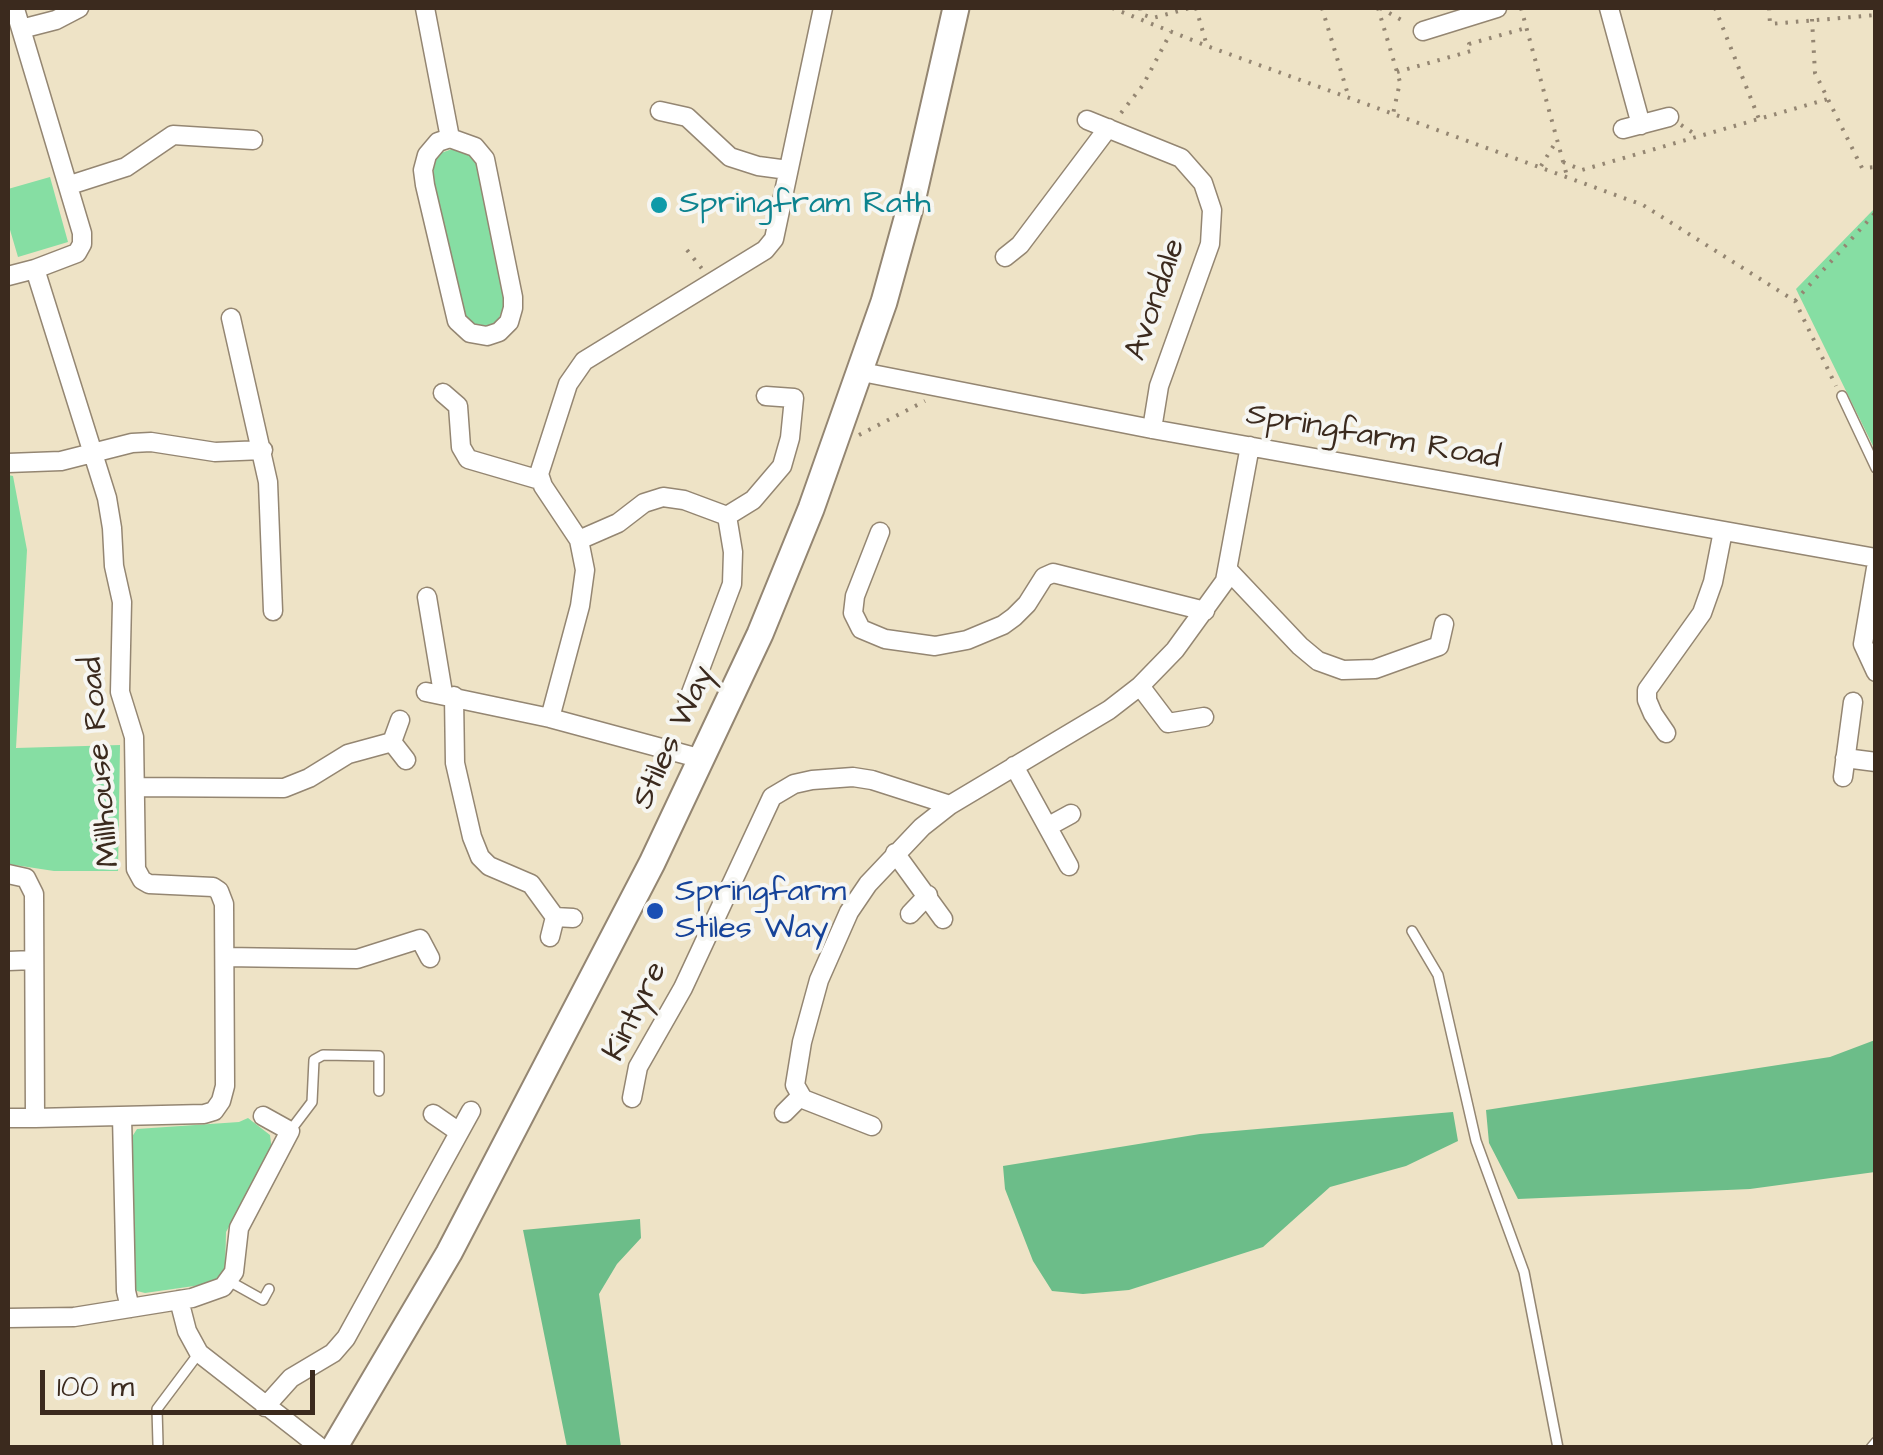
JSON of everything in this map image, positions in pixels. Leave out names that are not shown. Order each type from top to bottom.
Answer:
[{"type":"main road","name":"Stiles Way","points":[[334,1448],[449,1252],[702,759],[760,634],[862,372],[913,197],[956,8]]},
{"type":"street","points":[[22,28],[56,20],[79,8]]},
{"type":"street","points":[[425,8],[450,138]]},
{"type":"street","points":[[550,718],[585,570],[578,540],[540,480],[543,458],[568,384],[578,367],[602,349],[765,250],[777,228],[823,8]]},
{"type":"street","points":[[1423,32],[1497,8]]},
{"type":"street","points":[[1609,8],[1632,127],[1669,117]]},
{"type":"street","points":[[8,276],[72,256],[82,244],[70,185],[15,9]]},
{"type":"street","points":[[660,111],[691,120],[730,157],[788,170]]},
{"type":"street","name":"Avondale","points":[[1087,120],[1180,158],[1202,182],[1212,210],[1210,244],[1159,386],[1152,429]]},
{"type":"street","points":[[1005,258],[1020,244],[1108,128]]},
{"type":"street","points":[[70,185],[126,167],[173,135],[254,140]]},
{"type":"street","points":[[450,138],[474,147],[485,160],[513,297],[514,308],[508,322],[499,332],[488,336],[470,333],[457,321],[425,185],[427,155],[438,142],[450,138]]},
{"type":"street","name":"Millhouse Road","points":[[8,1118],[204,1114],[218,1106],[225,1086],[224,904],[219,891],[206,885],[148,884],[138,875],[133,726],[120,692],[122,602],[107,498],[35,268]]},
{"type":"street","points":[[231,318],[268,482],[274,611]]},
{"type":"street","name":"Springfarm Road","points":[[862,372],[1152,429],[1876,558]]},
{"type":"street","points":[[442,393],[458,406],[462,447],[468,459],[540,480]]},
{"type":"street","points":[[726,516],[747,504],[770,482],[787,450],[794,398],[766,396]]},
{"type":"street","points":[[8,463],[62,461],[151,442],[215,452],[262,450]]},
{"type":"street","points":[[800,1097],[795,1080],[802,1042],[828,956],[857,899],[895,854],[950,805],[1110,710],[1175,650],[1205,612],[1229,571],[1250,446]]},
{"type":"street","points":[[578,540],[618,523],[644,503],[663,497],[684,500],[726,516]]},
{"type":"street","points":[[688,701],[732,584],[733,552],[726,516]]},
{"type":"street","points":[[1666,733],[1646,700],[1647,690],[1702,613],[1713,582],[1722,531]]},
{"type":"street","points":[[880,532],[855,596],[853,613],[861,629],[885,639],[935,646],[967,640],[1014,617],[1044,577],[1053,573],[1205,612]]},
{"type":"street","points":[[1876,568],[1863,644],[1876,672]]},
{"type":"street","points":[[1229,571],[1318,662],[1343,670],[1375,669],[1439,646],[1444,624]]},
{"type":"street","points":[[427,597],[441,694],[472,837],[489,866],[531,884],[564,917],[550,938]]},
{"type":"street","points":[[1140,686],[1168,723],[1204,717]]},
{"type":"street","points":[[441,694],[550,718],[702,759]]},
{"type":"street","points":[[1853,702],[1844,767],[1876,762]]},
{"type":"street","points":[[392,742],[400,720]]},
{"type":"street","points":[[135,786],[284,788],[310,778],[348,754],[392,742]]},
{"type":"street","points":[[392,742],[406,760]]},
{"type":"street","points":[[1014,766],[1068,866]]},
{"type":"street","name":"Kintyre","points":[[632,1098],[638,1067],[683,988],[772,797],[794,784],[853,778],[872,780],[950,805]]},
{"type":"street","points":[[1049,826],[1070,814]]},
{"type":"street","points":[[895,854],[942,919]]},
{"type":"street","points":[[8,874],[26,878],[33,888],[35,1118]]},
{"type":"street","points":[[910,914],[928,895]]},
{"type":"street","points":[[224,956],[357,959],[420,938],[430,958]]},
{"type":"street","points":[[8,960],[34,960]]},
{"type":"street","points":[[844,1114],[852,1094]]},
{"type":"street","points":[[784,1113],[800,1097]]},
{"type":"street","points":[[800,1097],[872,1126]]},
{"type":"street","points":[[265,1407],[301,1369],[333,1352],[346,1338],[471,1111]]},
{"type":"street","points":[[433,1114],[459,1132]]},
{"type":"street","points":[[122,1116],[126,1291],[130,1308]]},
{"type":"street","points":[[8,1318],[74,1317],[179,1300],[214,1292],[229,1281],[234,1272],[239,1228],[290,1131],[263,1116]]},
{"type":"street","points":[[179,1300],[187,1331],[199,1353],[321,1448]]},
{"type":"lane","points":[[1842,396],[1876,468]]},
{"type":"lane","points":[[1412,931],[1438,975],[1476,1141],[1524,1272],[1558,1448]]},
{"type":"lane","points":[[290,1131],[312,1102],[314,1060],[323,1055],[379,1056],[379,1091]]},
{"type":"lane","points":[[229,1281],[262,1300],[269,1289]]},
{"type":"lane","points":[[158,1444],[157,1409],[199,1353]]},
{"type":"path","points":[[1112,8],[1643,206],[1795,300],[1842,396]]},
{"type":"path","points":[[1140,8],[1142,14],[1153,18],[1193,8],[1206,46]]},
{"type":"path","points":[[1322,8],[1349,98]]},
{"type":"path","points":[[1378,8],[1400,82],[1393,114]]},
{"type":"path","points":[[1520,8],[1568,178]]},
{"type":"path","points":[[1714,8],[1733,46],[1759,118]]},
{"type":"path","points":[[1768,8],[1770,24],[1876,15]]},
{"type":"path","points":[[1812,19],[1816,73],[1862,168],[1876,167]]},
{"type":"path","points":[[1397,72],[1471,51],[1469,44],[1526,28]]},
{"type":"path","points":[[1108,128],[1142,84],[1171,32]]},
{"type":"path","points":[[1563,162],[1582,170],[1828,99]]},
{"type":"path","points":[[1540,168],[1557,140]]},
{"type":"path","points":[[1795,300],[1876,212]]},
{"type":"path","points":[[687,250],[701,267]]},
{"type":"path","points":[[835,443],[854,438],[922,405],[939,387]]},
{"type":"green space","points":[[455,148],[477,161],[505,305],[496,324],[479,330],[458,310],[433,178],[434,161],[441,153]]},
{"type":"green space","points":[[50,177],[68,242],[18,257],[8,223],[8,189]]},
{"type":"green space","points":[[1875,208],[1875,450],[1796,289]]},
{"type":"green space","points":[[8,475],[13,476],[27,550],[16,748],[120,745],[118,871],[54,871],[8,864]]},
{"type":"green space","points":[[1875,1040],[1875,1172],[1750,1189],[1518,1199],[1489,1143],[1486,1110],[1830,1057]]},
{"type":"green space","points":[[1453,1112],[1458,1141],[1406,1166],[1330,1187],[1263,1247],[1129,1290],[1083,1294],[1052,1291],[1033,1261],[1005,1189],[1003,1166],[1200,1134]]},
{"type":"green space","points":[[248,1118],[270,1135],[272,1151],[226,1232],[225,1275],[215,1283],[137,1291],[133,1284],[130,1140],[137,1129],[239,1122]]},
{"type":"green space","points":[[640,1219],[641,1238],[617,1264],[599,1294],[621,1447],[567,1447],[523,1230]]},
{"type":"place","name":"Springfram Rath","points":[[659,205]]},
{"type":"place","name":"Springfarm Stiles Way","points":[[655,911]]}]
